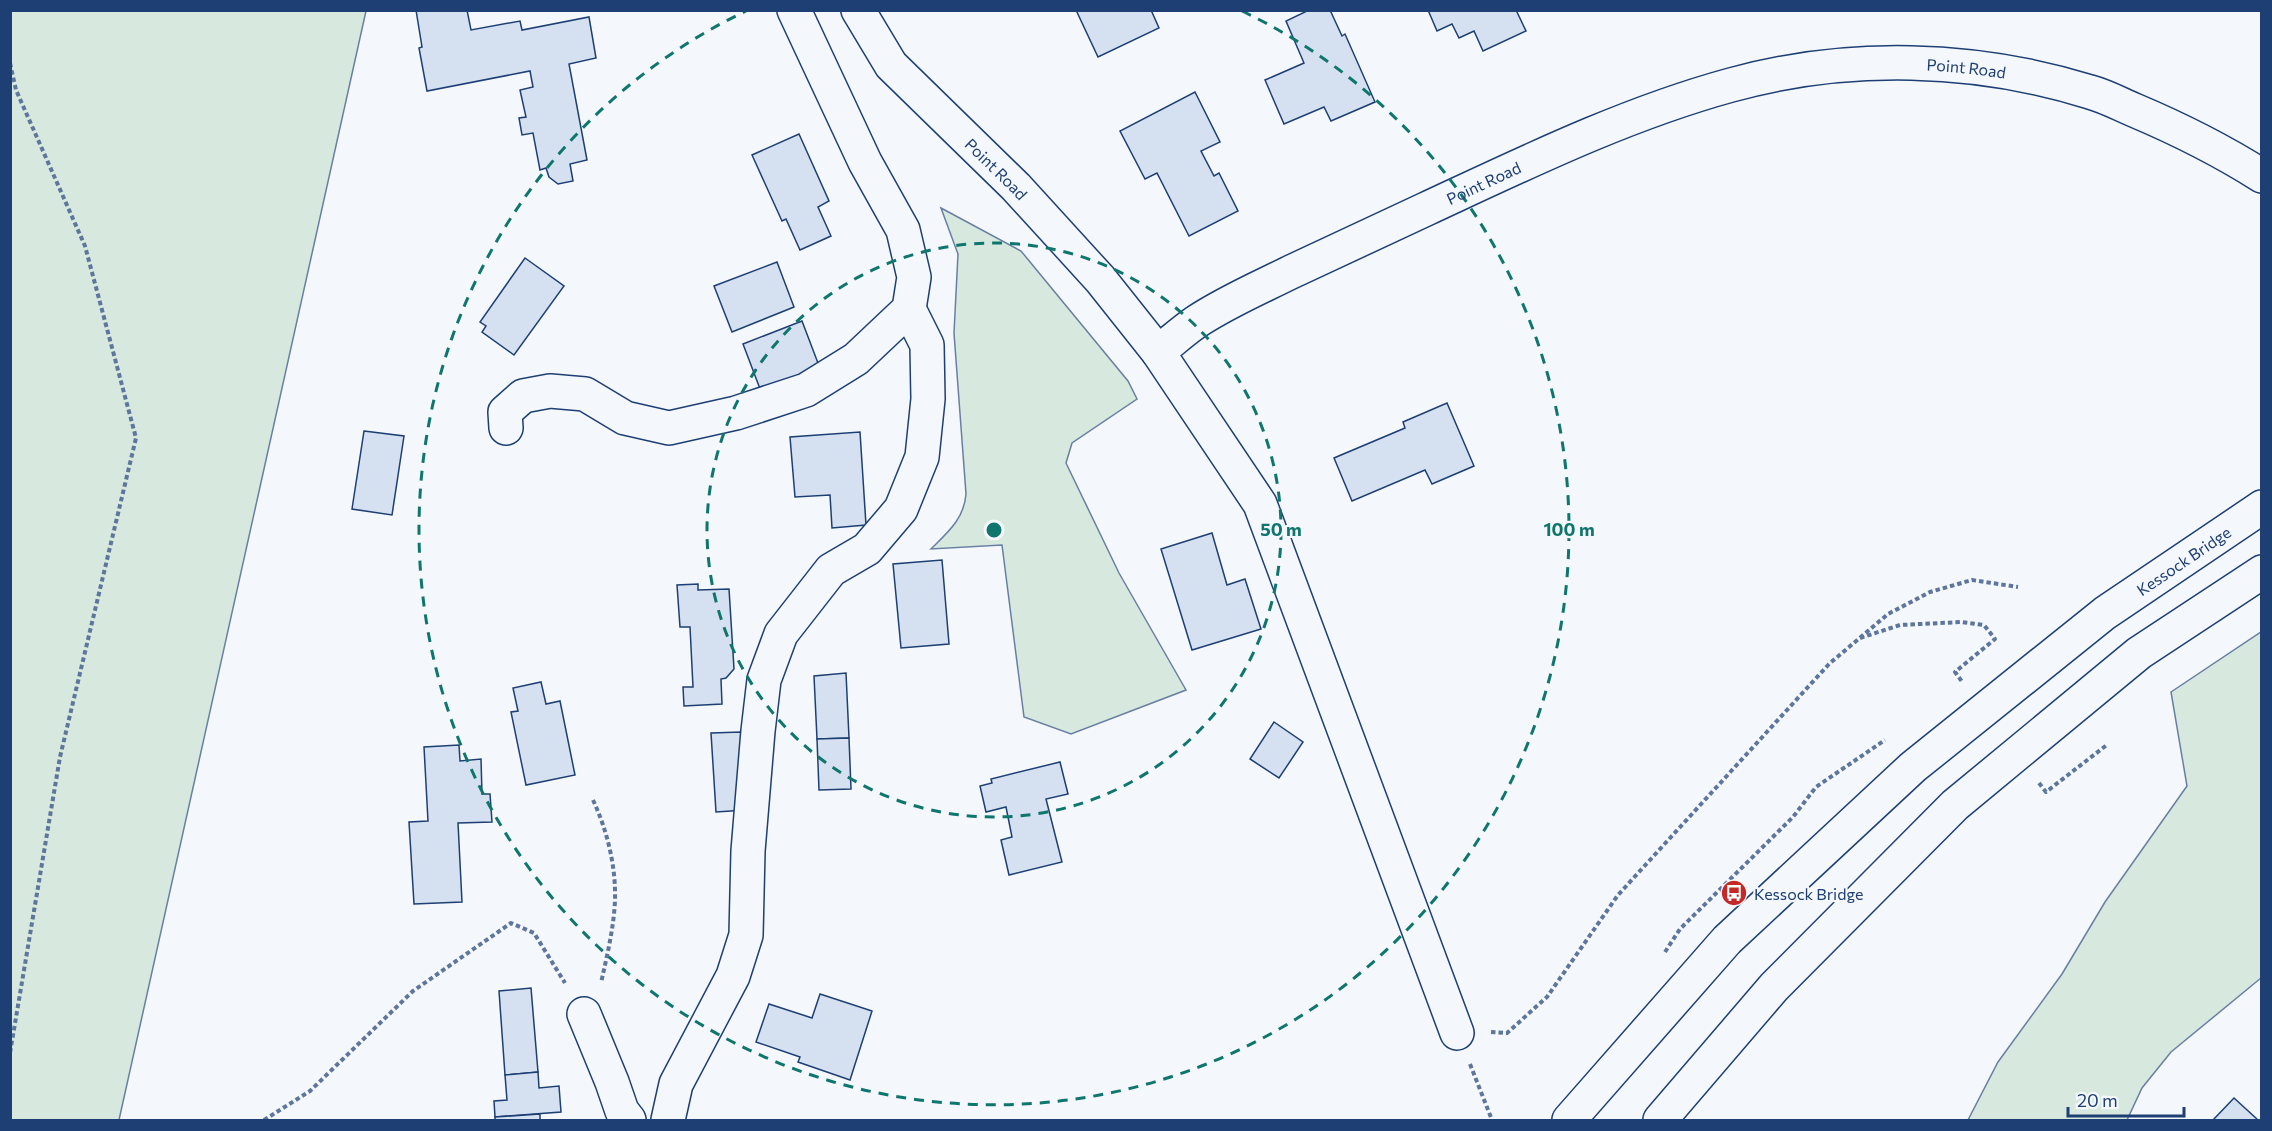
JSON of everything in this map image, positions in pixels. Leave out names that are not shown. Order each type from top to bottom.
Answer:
[{"type":"main road","points":[[668,1120],[676,1084],[733,976],[746,935],[748,851],[759,721],[764,680],[781,634],[831,570],[867,549],[901,509],[922,457],[928,399],[927,345],[909,309],[914,277],[903,230],[865,162],[794,10]]},
{"type":"main road","name":"Point Road","points":[[858,10],[891,65],[1016,187],[1100,279],[1158,352],[1195,322],[1241,296],[1494,177],[1652,110],[1732,84],[1807,69],[1875,63],[1926,64],[1978,67],[2036,77],[2094,93],[2167,124],[2228,154],[2262,176]]},
{"type":"main road","points":[[506,428],[505,412],[523,396],[550,391],[585,394],[625,418],[669,428],[736,413],[806,390],[856,359],[909,309]]},
{"type":"main road","points":[[1158,352],[1260,504],[1456,1031]]},
{"type":"main road","name":"Kessock Bridge","points":[[1569,1120],[1727,940],[1913,766],[2105,613],[2262,507]]},
{"type":"main road","points":[[1660,1120],[1774,987],[1955,805],[2139,653],[2262,572]]},
{"type":"main road","points":[[584,1014],[622,1111],[629,1120]]},
{"type":"path","points":[[10,63],[16,90],[85,246],[136,438],[60,757],[10,1053]]},
{"type":"path","points":[[1492,1120],[1456,1031],[1507,1033],[1547,997],[1618,895],[1829,664],[1856,639],[1888,614],[1930,592],[1972,580],[2018,586]]},
{"type":"path","points":[[1856,639],[1900,625],[1961,622],[1984,626],[1995,639],[1955,672],[1965,685]]},
{"type":"path","points":[[2046,792],[2108,744]]},
{"type":"path","points":[[264,1120],[310,1090],[413,991],[511,923],[534,933],[584,1014],[590,1011],[600,988],[611,934],[615,899],[612,865],[604,824],[593,800]]},
{"type":"shaded area","points":[[10,11],[366,11],[119,1120],[11,1120]]},
{"type":"shaded area","points":[[941,208],[1021,251],[1128,381],[1137,399],[1072,443],[1066,463],[1119,573],[1186,690],[1071,734],[1024,717],[1002,545],[931,549],[959,518],[966,494],[954,333],[958,254]]},
{"type":"shaded area","points":[[2261,632],[2261,978],[2171,1052],[2142,1088],[2127,1120],[1968,1120],[1998,1062],[2062,974],[2105,902],[2187,786],[2171,692]]},
{"type":"building","points":[[416,10],[467,10],[471,30],[520,21],[522,30],[589,17],[596,58],[569,64],[587,160],[570,164],[573,181],[558,184],[549,177],[546,168],[540,170],[533,133],[522,135],[519,118],[526,117],[520,90],[533,87],[530,71],[427,91],[419,48],[422,47]]},
{"type":"building","points":[[1076,10],[1151,10],[1159,28],[1098,57]]},
{"type":"building","points":[[1309,10],[1330,10],[1342,36],[1345,34],[1375,102],[1331,121],[1324,107],[1284,124],[1265,80],[1304,63],[1286,21]]},
{"type":"building","points":[[1428,10],[1516,10],[1526,31],[1483,51],[1474,31],[1459,38],[1452,24],[1437,31]]},
{"type":"building","points":[[1195,92],[1220,142],[1201,151],[1214,176],[1219,173],[1238,211],[1189,236],[1157,173],[1145,179],[1120,131]]},
{"type":"building","points":[[799,134],[829,201],[818,207],[831,236],[800,250],[786,219],[782,221],[752,155]]},
{"type":"building","points":[[525,258],[564,286],[514,355],[482,332],[486,326],[480,322]]},
{"type":"building","points":[[777,262],[794,307],[732,332],[714,286]]},
{"type":"building","points":[[802,321],[821,371],[762,394],[743,344]]},
{"type":"building","points":[[1447,403],[1474,466],[1432,484],[1425,470],[1352,501],[1334,458],[1405,428],[1403,422]]},
{"type":"building","points":[[364,431],[404,436],[392,515],[352,509]]},
{"type":"building","points":[[860,432],[866,525],[832,528],[830,495],[795,497],[790,437]]},
{"type":"building","points":[[1212,533],[1227,585],[1245,579],[1261,629],[1192,650],[1161,549]]},
{"type":"building","points":[[942,560],[949,644],[901,648],[893,564]]},
{"type":"building","points":[[698,584],[698,590],[729,589],[734,669],[726,678],[721,679],[722,704],[684,706],[683,687],[693,687],[690,627],[680,627],[677,585]]},
{"type":"building","points":[[846,673],[849,738],[817,739],[814,676]]},
{"type":"building","points":[[541,682],[546,704],[560,701],[575,775],[526,785],[511,712],[518,711],[513,688]]},
{"type":"building","points":[[1274,722],[1303,742],[1279,778],[1250,759]]},
{"type":"building","points":[[741,732],[746,810],[716,812],[711,733]]},
{"type":"building","points":[[849,738],[851,789],[819,790],[817,739]]},
{"type":"building","points":[[459,745],[460,761],[481,759],[482,794],[490,794],[492,822],[458,823],[462,902],[414,904],[409,822],[428,821],[424,747]]},
{"type":"building","points":[[1060,762],[1068,794],[1046,799],[1062,862],[1009,875],[1001,840],[1012,837],[1006,807],[986,812],[980,786],[992,783],[991,779]]},
{"type":"building","points":[[531,988],[538,1072],[505,1075],[499,991]]},
{"type":"building","points":[[820,994],[872,1011],[850,1080],[798,1062],[800,1057],[756,1042],[769,1004],[812,1018]]},
{"type":"building","points":[[538,1072],[539,1088],[559,1086],[561,1112],[495,1117],[494,1101],[507,1100],[505,1075]]},
{"type":"building","points":[[2234,1098],[2258,1120],[2213,1120]]},
{"type":"building","points":[[540,1114],[540,1120],[495,1120],[495,1117]]},
{"type":"place","name":"Kessock Bridge","points":[[1734,893]]}]
